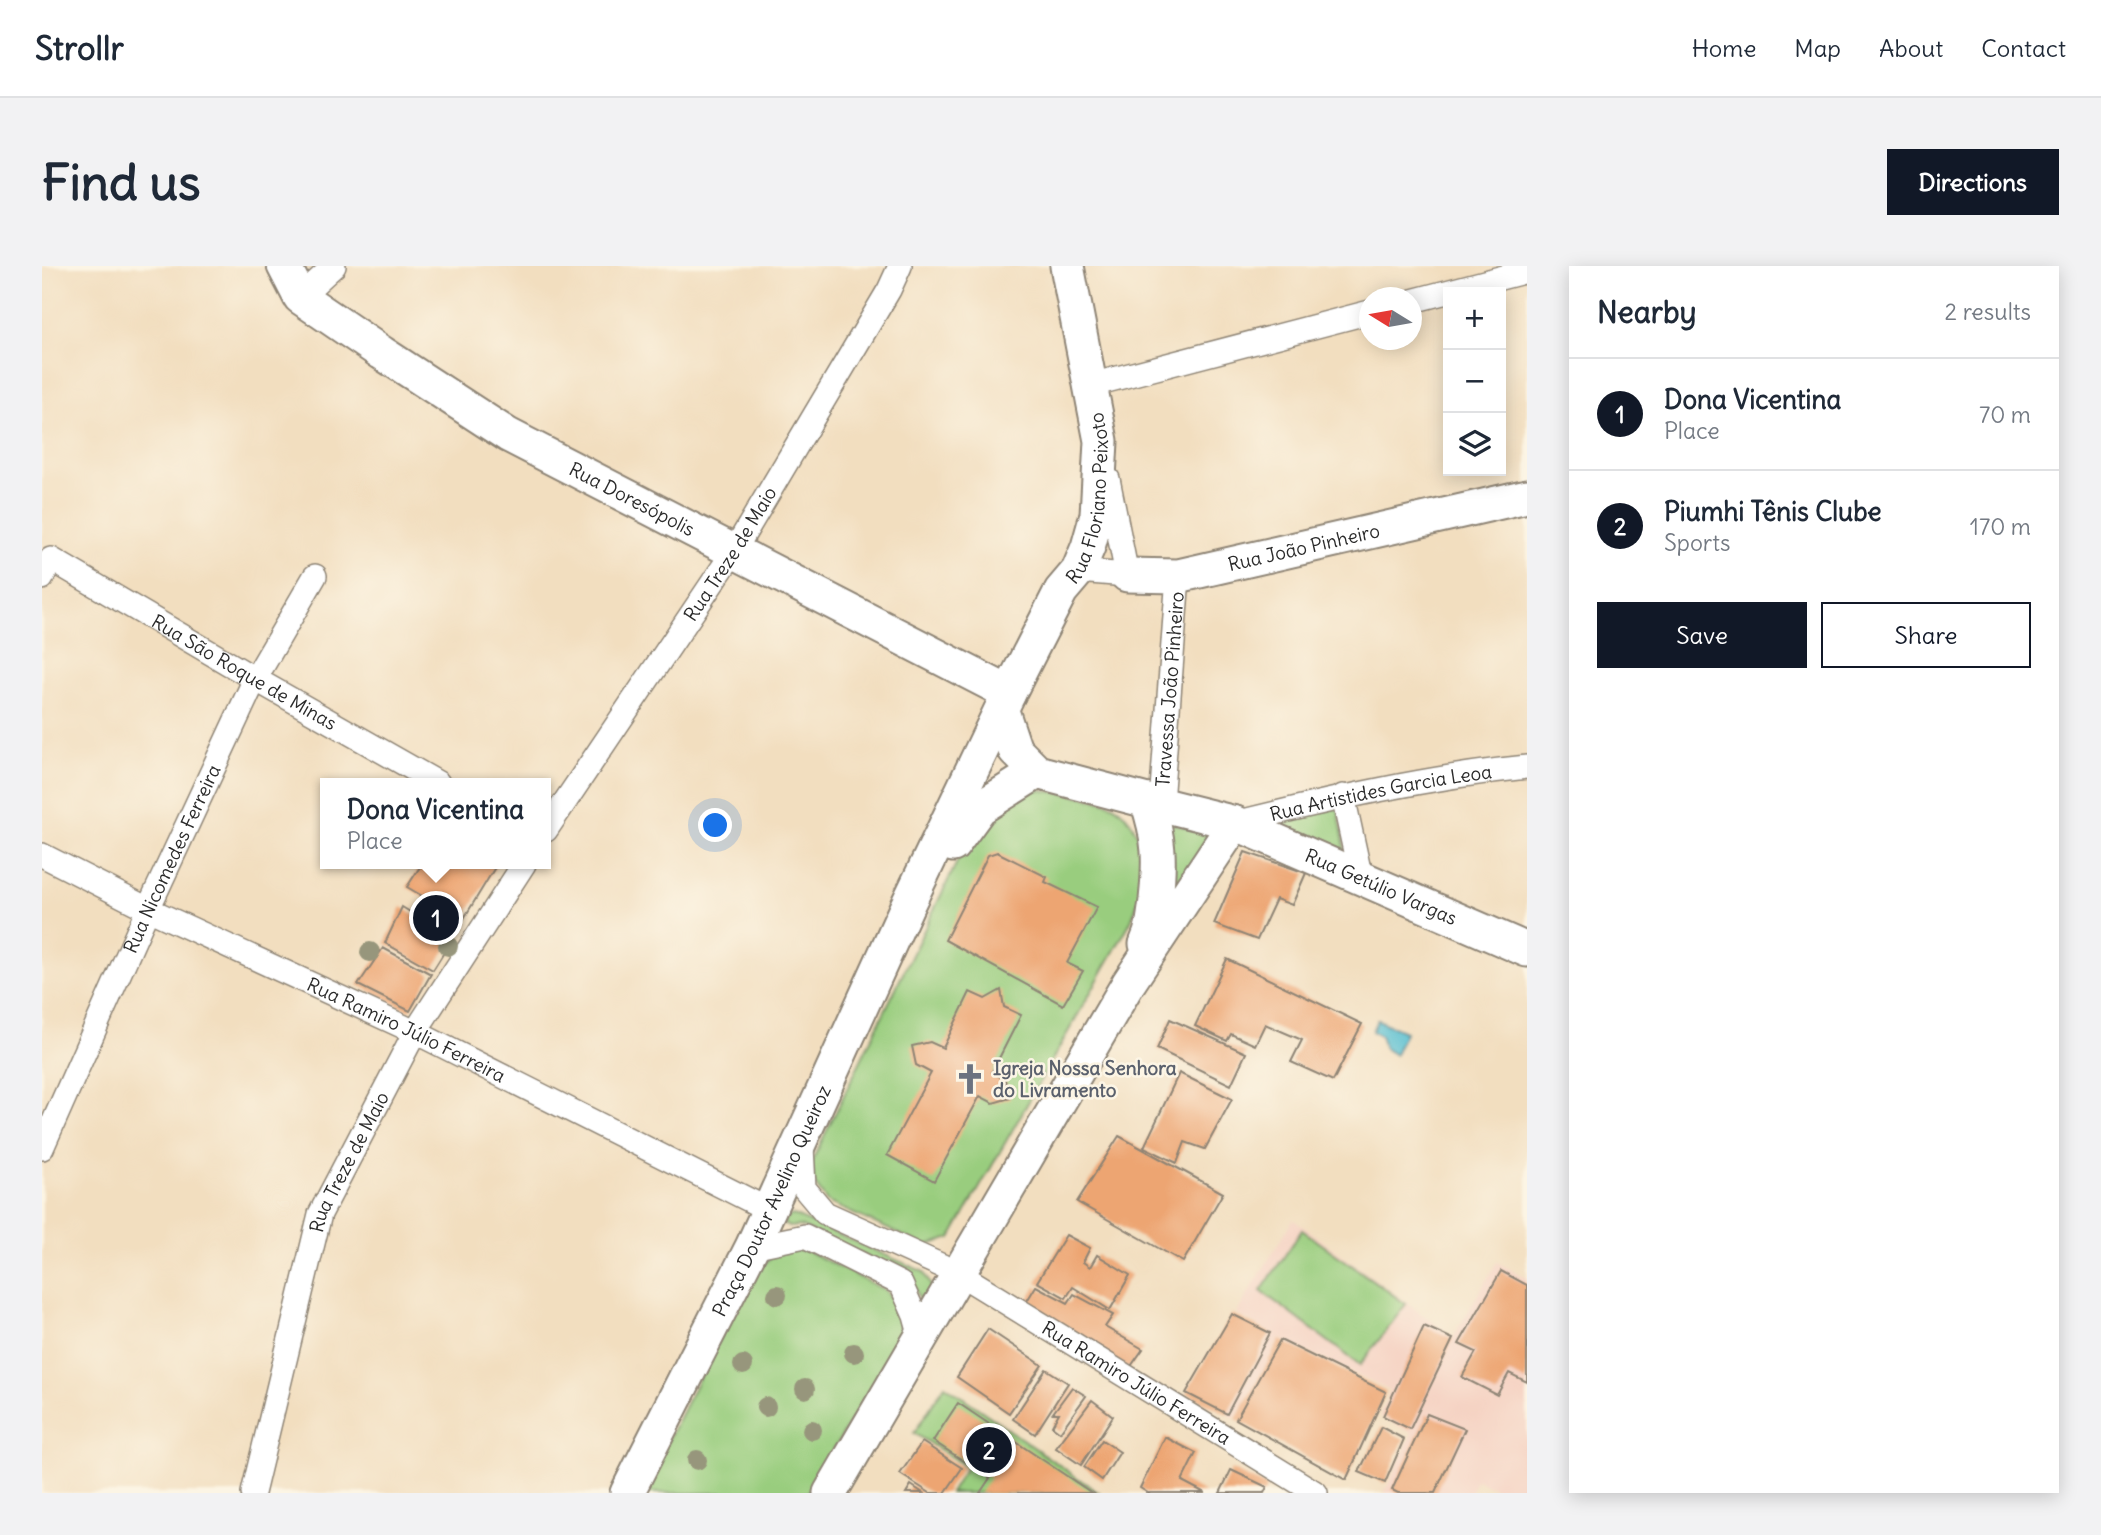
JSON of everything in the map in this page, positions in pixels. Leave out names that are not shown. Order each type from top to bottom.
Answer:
[{"type":"main road","name":"Rua Doresópolis","points":[[284,266],[300,297],[508,435],[734,551],[1005,702]]},
{"type":"main road","name":"Rua Floriano Peixoto","points":[[1005,702],[1061,591],[1083,559],[1097,515],[1101,441],[1067,266]]},
{"type":"main road","name":"Rua João Pinheiro","points":[[1124,561],[1178,576],[1527,496]]},
{"type":"main road","points":[[830,1493],[1128,984],[1235,823],[1037,772],[1015,750],[1005,702]]},
{"type":"main road","name":"Praça Doutor Avelino Queiroz","points":[[627,1493],[765,1245],[769,1210],[907,906],[1005,702]]},
{"type":"main road","name":"Praça Doutor Avelino Queiroz","points":[[907,906],[980,808],[1037,772]]},
{"type":"main road","points":[[1128,984],[1152,931],[1160,865],[1154,802]]},
{"type":"main road","name":"Rua Getúlio Vargas","points":[[1235,823],[1527,950]]},
{"type":"street","points":[[300,297],[334,266]]},
{"type":"street","name":"Rua Treze de Maio","points":[[551,823],[734,551],[889,290],[900,266]]},
{"type":"street","points":[[1422,298],[1527,271]]},
{"type":"street","points":[[1091,385],[1359,315]]},
{"type":"street","points":[[1101,441],[1124,561]]},
{"type":"street","name":"Rua João Pinheiro","points":[[1083,559],[1124,561]]},
{"type":"street","name":"Rua São Roque de Minas","points":[[46,568],[254,679],[430,778]]},
{"type":"street","name":"Rua Nicomedes Ferreira","points":[[42,1148],[254,679],[315,576]]},
{"type":"street","name":"Travessa João Pinheiro","points":[[1154,802],[1178,576]]},
{"type":"street","name":"Rua Artistides Garcia Leoa","points":[[1235,823],[1343,796],[1465,773],[1527,767]]},
{"type":"street","points":[[1343,796],[1361,879]]},
{"type":"street","name":"Rua Ramiro Júlio Ferreira","points":[[42,855],[148,909],[415,1032],[769,1210]]},
{"type":"street","name":"Rua Treze de Maio","points":[[253,1493],[320,1214],[415,1032],[521,869]]},
{"type":"street","name":"Praça Doutor Avelino Queiroz","points":[[802,1140],[804,1188],[825,1213],[958,1273]]},
{"type":"street","name":"Praça Doutor Avelino Queiroz","points":[[765,1245],[805,1236],[901,1284],[921,1338]]},
{"type":"street","name":"Rua Ramiro Júlio Ferreira","points":[[958,1273],[1315,1493]]},
{"type":"shaded area","points":[[1293,1219],[1453,1337],[1497,1262],[1527,1278],[1527,1493],[1505,1493],[1476,1480],[1470,1493],[1384,1493],[1412,1433],[1379,1416],[1390,1391],[1280,1339],[1235,1419],[1228,1414],[1271,1333],[1236,1314]]},
{"type":"green space","points":[[1033,789],[1096,800],[1120,810],[1136,831],[1142,848],[1145,865],[1143,887],[1130,923],[951,1238],[926,1246],[827,1202],[814,1183],[812,1161],[975,825]]},
{"type":"green space","points":[[1338,808],[1347,861],[1281,834],[1278,820]]},
{"type":"green space","points":[[1161,820],[1207,833],[1205,848],[1166,906]]},
{"type":"green space","points":[[793,1215],[924,1272],[936,1296],[921,1303],[910,1277],[800,1226],[789,1227],[783,1224],[787,1217]]},
{"type":"green space","points":[[1302,1230],[1406,1304],[1360,1365],[1261,1291]]},
{"type":"green space","points":[[805,1250],[885,1290],[896,1304],[902,1334],[808,1493],[641,1493],[749,1279],[777,1251]]},
{"type":"green space","points":[[945,1385],[1099,1493],[950,1493],[966,1467],[914,1433]]},
{"type":"water","points":[[1377,1020],[1405,1032],[1395,1055],[1384,1048],[1380,1036],[1372,1031]]},
{"type":"building","points":[[997,852],[1047,877],[1045,882],[1097,907],[1067,963],[1083,971],[1063,1005],[945,940],[988,855]]},
{"type":"building","points":[[1245,852],[1306,873],[1292,905],[1276,899],[1257,940],[1214,924]]},
{"type":"building","points":[[419,869],[494,869],[463,920],[407,887]]},
{"type":"building","points":[[402,907],[453,938],[433,970],[385,943]]},
{"type":"building","points":[[383,948],[431,974],[410,1011],[358,985]]},
{"type":"building","points":[[1227,959],[1362,1024],[1333,1081],[1291,1062],[1302,1040],[1265,1024],[1255,1045],[1231,1034],[1227,1041],[1195,1026]]},
{"type":"building","points":[[1001,990],[1004,1007],[1021,1015],[992,1072],[1005,1080],[1010,1098],[993,1103],[980,1096],[934,1181],[887,1155],[931,1073],[916,1065],[912,1046],[930,1042],[943,1048],[970,992],[985,999]]},
{"type":"building","points":[[1170,1019],[1246,1053],[1231,1085],[1157,1049]]},
{"type":"building","points":[[1179,1073],[1232,1099],[1205,1149],[1185,1142],[1177,1163],[1144,1147]]},
{"type":"building","points":[[1119,1136],[1223,1193],[1183,1262],[1077,1202]]},
{"type":"building","points":[[1066,1235],[1090,1248],[1083,1262],[1090,1267],[1097,1255],[1130,1275],[1110,1310],[1073,1287],[1066,1298],[1037,1282]]},
{"type":"building","points":[[1501,1271],[1527,1285],[1527,1382],[1509,1373],[1497,1395],[1462,1377],[1476,1352],[1459,1344]]},
{"type":"building","points":[[1036,1286],[1068,1303],[1074,1294],[1113,1315],[1105,1327],[1143,1349],[1129,1369],[1024,1306]]},
{"type":"building","points":[[1232,1314],[1270,1333],[1227,1414],[1186,1393]]},
{"type":"building","points":[[1424,1326],[1453,1339],[1410,1429],[1383,1416]]},
{"type":"building","points":[[988,1329],[1042,1365],[1009,1413],[957,1377]]},
{"type":"building","points":[[1280,1340],[1386,1392],[1346,1480],[1236,1419]]},
{"type":"building","points":[[1046,1369],[1068,1383],[1035,1434],[1013,1419]]},
{"type":"building","points":[[1072,1387],[1086,1396],[1060,1432],[1052,1426],[1059,1413],[1053,1413]]},
{"type":"building","points":[[1092,1400],[1113,1416],[1081,1465],[1056,1448]]},
{"type":"building","points":[[958,1403],[1092,1493],[980,1493],[990,1478],[933,1441]]},
{"type":"building","points":[[1427,1414],[1465,1429],[1435,1493],[1398,1493],[1392,1490]]},
{"type":"building","points":[[1381,1427],[1404,1439],[1385,1483],[1359,1472]]},
{"type":"building","points":[[1165,1437],[1196,1453],[1182,1481],[1205,1493],[1148,1493],[1140,1488]]},
{"type":"building","points":[[1102,1440],[1120,1452],[1102,1480],[1084,1467]]},
{"type":"building","points":[[922,1442],[962,1468],[945,1493],[930,1493],[900,1474]]},
{"type":"building","points":[[1231,1470],[1267,1487],[1264,1493],[1220,1493]]},
{"type":"building","points":[[911,1485],[923,1493],[906,1493]]},
{"type":"place","name":"Dona Vicentina","points":[[436,918]]},
{"type":"place","name":"Igreja Nossa Senhora do Livramento","points":[[970,1079]]},
{"type":"place","name":"Piumhi Tênis Clube","points":[[989,1450]]}]
